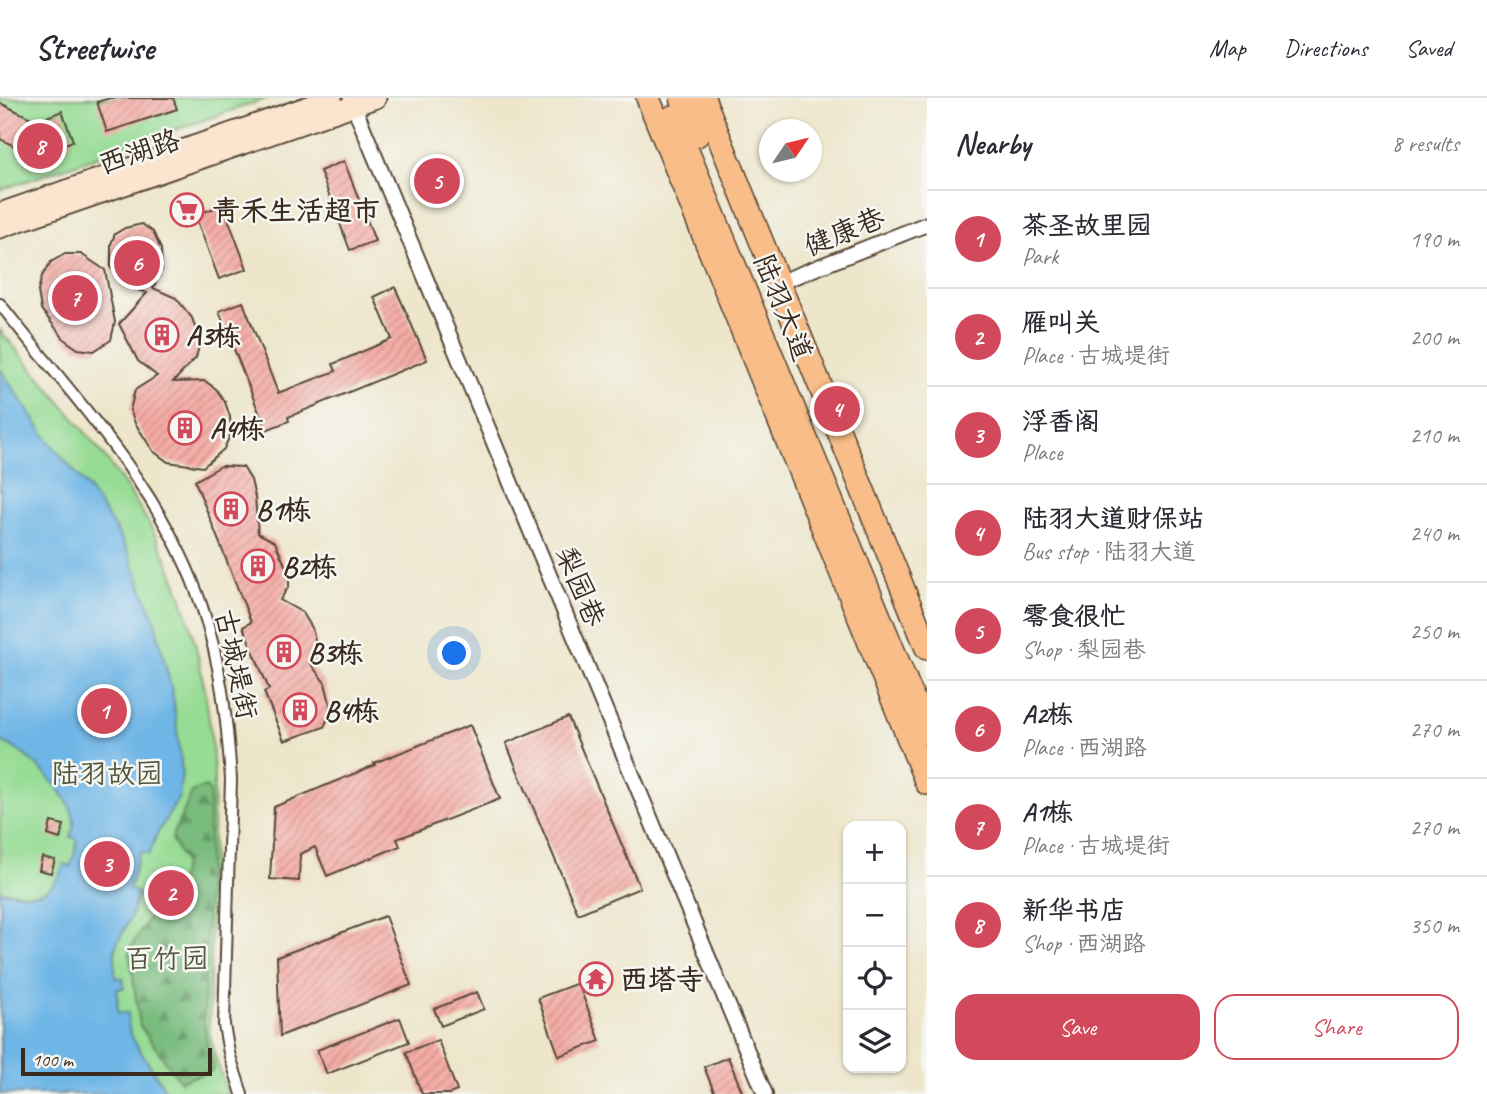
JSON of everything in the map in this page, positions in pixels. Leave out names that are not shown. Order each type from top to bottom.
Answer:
[{"type":"main road","name":"西湖路","points":[[0,213],[332,98]]},
{"type":"main road","name":"西湖路","points":[[0,229],[353,102],[376,98]]},
{"type":"main road","points":[[648,98],[927,783]]},
{"type":"main road","name":"陆羽大道","points":[[665,98],[927,733]]},
{"type":"main road","name":"陆羽大道","points":[[682,98],[927,698]]},
{"type":"main road","points":[[703,98],[927,648]]},
{"type":"street","name":"梨园巷","points":[[353,102],[765,1094]]},
{"type":"street","name":"健康巷","points":[[778,283],[927,224]]},
{"type":"street","name":"古城堤街","points":[[0,304],[103,431],[143,486],[176,543],[202,606],[222,687],[229,748],[231,779],[224,1026],[242,1094]]},
{"type":"green space","points":[[0,98],[268,98],[0,190]]},
{"type":"green space","name":"陆羽故园","points":[[0,330],[102,453],[138,505],[167,561],[188,619],[203,680],[212,742],[214,773],[209,1030],[228,1094],[0,1094]]},
{"type":"green space","name":"百竹园","points":[[206,787],[210,792],[204,1022],[214,1067],[212,1071],[180,1081],[140,1026],[129,950],[164,893],[180,879],[184,862],[172,840],[173,834],[193,791]]},
{"type":"water","name":"陆羽故园","points":[[0,369],[50,443],[86,485],[126,548],[154,618],[173,696],[182,771],[179,797],[157,834],[149,854],[140,852],[129,889],[138,893],[132,914],[115,948],[115,978],[123,978],[124,988],[117,989],[118,1013],[128,1013],[133,1039],[168,1094],[0,1094],[0,891],[31,894],[47,890],[59,876],[64,864],[71,866],[78,840],[71,837],[74,821],[71,810],[56,785],[34,762],[0,741]]},
{"type":"building","points":[[110,98],[173,98],[177,109],[107,132],[97,102]]},
{"type":"building","points":[[0,103],[37,121],[62,111],[73,141],[34,156],[0,139]]},
{"type":"building","points":[[344,161],[375,241],[350,250],[320,171]]},
{"type":"building","points":[[223,205],[247,269],[219,279],[195,215]]},
{"type":"building","points":[[142,224],[153,232],[161,249],[162,270],[153,288],[176,298],[192,318],[200,342],[196,358],[173,382],[205,381],[216,389],[225,402],[230,417],[231,433],[224,449],[203,467],[168,462],[153,451],[130,410],[135,390],[157,376],[138,361],[119,324],[147,293],[127,287],[111,268],[111,244],[115,234],[125,228]]},
{"type":"building","points":[[65,254],[81,254],[105,270],[115,322],[111,340],[94,351],[78,349],[65,340],[41,309],[38,291],[42,276],[51,262]]},
{"type":"building","points":[[395,287],[427,360],[288,417],[289,421],[266,430],[219,311],[243,302],[278,393],[336,371],[333,364],[392,339],[374,297]]},
{"type":"building","points":[[221,466],[243,467],[251,480],[258,533],[275,542],[289,574],[289,586],[280,600],[303,613],[312,628],[316,644],[315,659],[310,663],[325,683],[330,703],[329,716],[324,727],[284,741],[264,692],[269,689],[243,627],[251,622],[195,481]]},
{"type":"building","points":[[568,717],[640,888],[578,914],[506,743]]},
{"type":"building","points":[[470,725],[500,799],[397,839],[400,846],[327,876],[315,847],[300,854],[299,881],[270,879],[274,807]]},
{"type":"building","points":[[51,822],[64,825],[60,839],[48,835]]},
{"type":"building","points":[[91,848],[128,860],[122,879],[86,867]]},
{"type":"building","points":[[42,857],[55,860],[51,873],[39,870]]},
{"type":"building","points":[[385,916],[411,985],[280,1036],[277,957]]},
{"type":"building","points":[[578,983],[600,1041],[559,1056],[538,998]]},
{"type":"building","points":[[477,992],[484,1009],[441,1026],[434,1009]]},
{"type":"building","points":[[400,1018],[409,1042],[327,1074],[317,1050]]},
{"type":"building","points":[[438,1040],[457,1091],[449,1094],[422,1094],[406,1052]]},
{"type":"building","points":[[728,1057],[743,1094],[715,1094],[704,1067]]},
{"type":"place","name":"新华书店","points":[[40,146]]},
{"type":"place","name":"零食很忙","points":[[437,181]]},
{"type":"place","name":"青禾生活超市","points":[[187,210]]},
{"type":"place","name":"A2栋","points":[[137,263]]},
{"type":"place","name":"A1栋","points":[[75,298]]},
{"type":"place","name":"A3栋","points":[[162,335]]},
{"type":"place","name":"陆羽大道财保站","points":[[837,409]]},
{"type":"place","name":"A4栋","points":[[185,428]]},
{"type":"place","name":"B1栋","points":[[231,509]]},
{"type":"place","name":"B2栋","points":[[258,566]]},
{"type":"place","name":"B3栋","points":[[284,652]]},
{"type":"place","name":"B4栋","points":[[300,710]]},
{"type":"place","name":"茶圣故里园","points":[[104,711]]},
{"type":"place","name":"浮香阁","points":[[107,864]]},
{"type":"place","name":"雁叫关","points":[[171,893]]},
{"type":"place","name":"西塔寺","points":[[596,979]]}]
